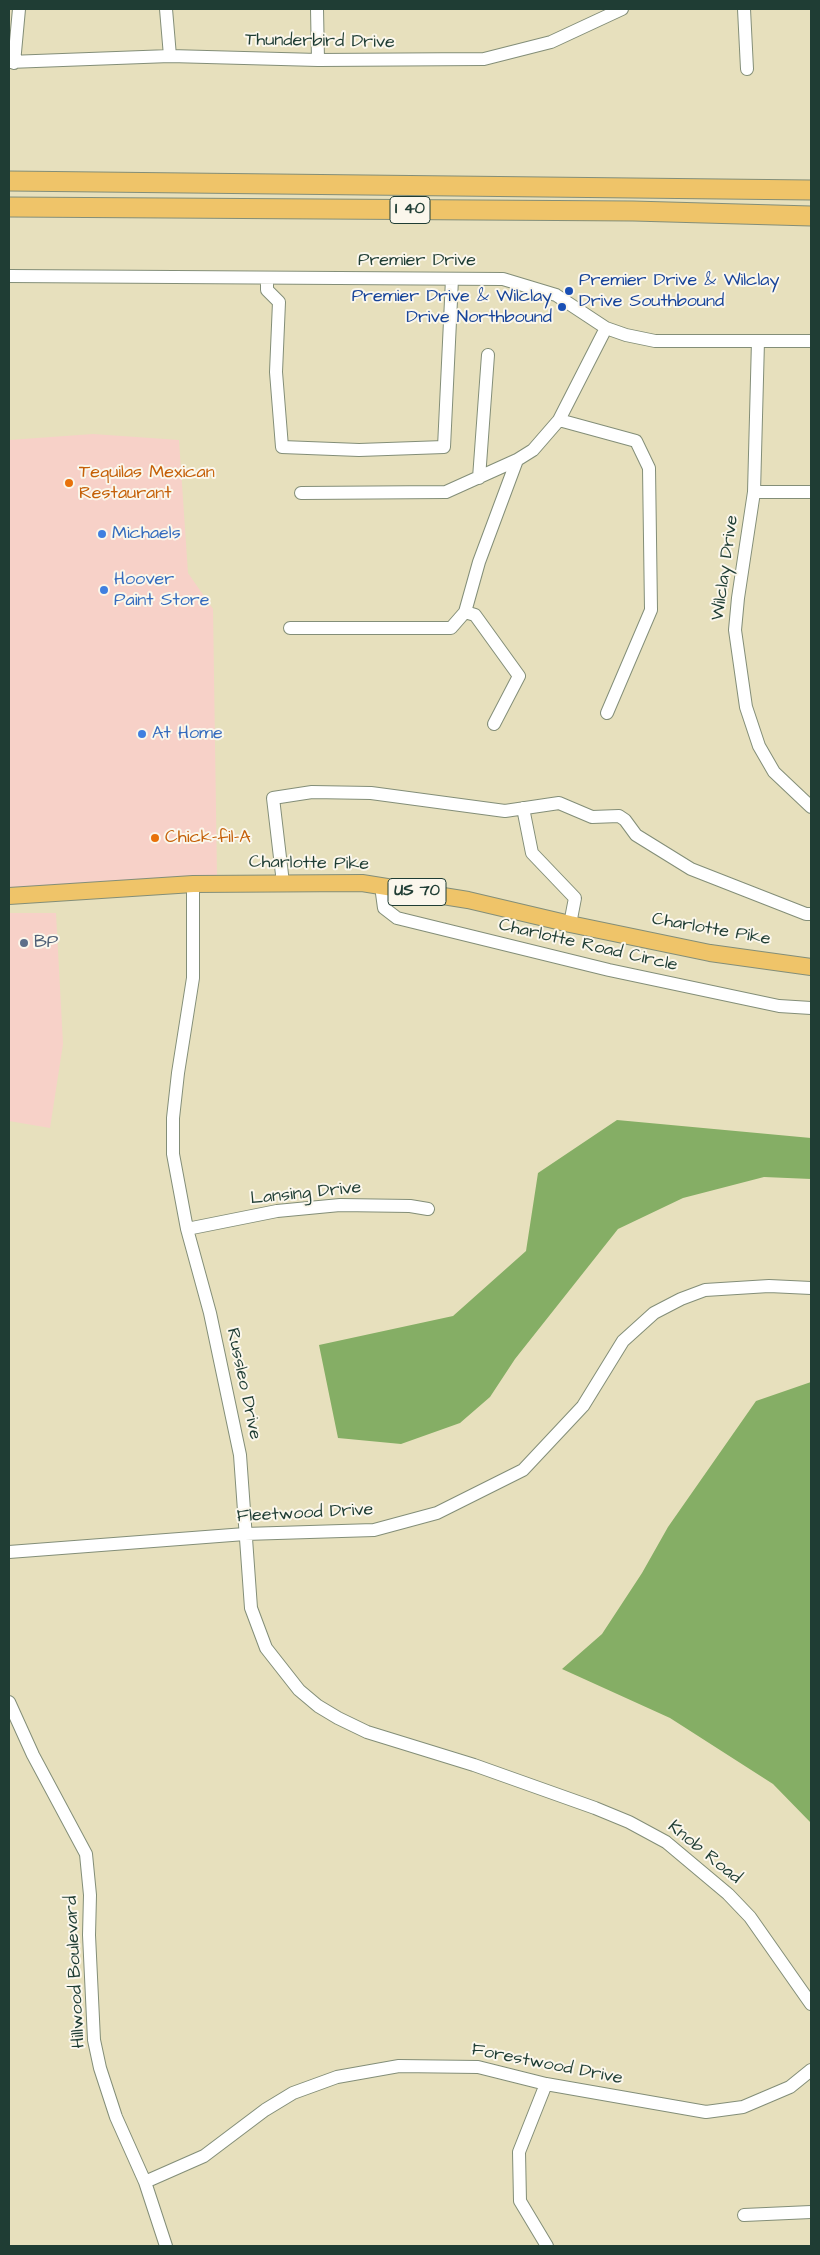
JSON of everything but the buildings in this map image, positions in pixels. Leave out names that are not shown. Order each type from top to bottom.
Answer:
[{"type":"highway","name":"I 40","points":[[9,182],[811,190]]},
{"type":"highway","name":"I 40","points":[[9,207],[623,211],[811,216]]},
{"type":"main road","name":"Charlotte Pike","points":[[9,896],[193,884],[362,883],[468,900],[570,924],[710,953],[811,967]]},
{"type":"street","points":[[12,63],[19,9]]},
{"type":"street","points":[[166,9],[170,56]]},
{"type":"street","points":[[317,9],[318,60]]},
{"type":"street","name":"Thunderbird Drive","points":[[12,63],[170,56],[318,60],[429,61],[484,59],[551,42],[622,9]]},
{"type":"street","points":[[744,9],[747,69]]},
{"type":"street","name":"Premier Drive","points":[[9,276],[503,279],[556,295],[606,328],[626,336],[655,341],[811,341]]},
{"type":"street","points":[[267,278],[268,290],[279,302],[276,372],[282,446],[359,450],[444,448],[452,279]]},
{"type":"street","points":[[301,493],[446,492],[517,460],[533,450],[559,420],[606,328]]},
{"type":"street","name":"Wilclay Drive","points":[[758,341],[754,492],[735,630],[745,699],[759,746],[774,772],[811,807]]},
{"type":"street","points":[[479,478],[488,355]]},
{"type":"street","points":[[559,420],[636,441],[649,468],[650,610],[607,713]]},
{"type":"street","points":[[290,628],[451,628],[465,612],[479,562],[517,460]]},
{"type":"street","points":[[754,492],[811,492]]},
{"type":"street","points":[[465,612],[475,615],[519,676],[494,724]]},
{"type":"street","points":[[283,883],[273,798],[312,792],[370,794],[505,811],[560,803],[592,817],[619,816],[625,820],[636,835],[691,869],[806,914],[811,914]]},
{"type":"street","points":[[523,808],[532,853],[575,898],[570,924]]},
{"type":"street","name":"Russleo Drive","points":[[193,884],[193,978],[178,1073],[173,1118],[173,1154],[187,1230],[210,1312],[240,1455],[251,1608],[266,1648],[299,1690],[318,1706],[367,1732],[474,1765]]},
{"type":"street","name":"Charlotte Road Circle","points":[[381,886],[384,908],[397,918],[609,970],[779,1006],[811,1008]]},
{"type":"street","name":"Lansing Drive","points":[[187,1230],[277,1211],[340,1205],[410,1206],[428,1209]]},
{"type":"street","name":"Fleetwood Drive","points":[[9,1552],[245,1534],[374,1530],[437,1514],[522,1470],[583,1406],[623,1341],[654,1313],[681,1298],[705,1290],[769,1286],[811,1288]]},
{"type":"street","name":"Hillwood Boulevard","points":[[9,1702],[33,1755],[86,1854],[90,1895],[88,1935],[94,2040],[100,2068],[116,2117],[145,2182],[166,2246]]},
{"type":"street","name":"Knob Road","points":[[474,1765],[595,1808],[629,1822],[666,1842],[728,1894],[750,1917],[811,2004]]},
{"type":"street","name":"Forestwood Drive","points":[[145,2182],[204,2156],[265,2110],[293,2094],[337,2077],[399,2066],[478,2067],[546,2084],[706,2112],[743,2107],[790,2086],[811,2070]]},
{"type":"street","points":[[546,2084],[519,2152],[520,2201],[547,2246]]},
{"type":"street","points":[[744,2215],[811,2212]]},
{"type":"shaded area","points":[[93,434],[179,440],[188,573],[213,609],[217,877],[9,888],[9,440]]},
{"type":"shaded area","points":[[9,913],[56,913],[63,1044],[50,1128],[9,1121]]},
{"type":"green space","points":[[617,1120],[811,1138],[811,1179],[764,1177],[683,1198],[618,1229],[515,1359],[490,1397],[460,1423],[401,1444],[338,1438],[319,1345],[453,1316],[526,1251],[538,1173]]},
{"type":"green space","points":[[811,1382],[811,1823],[773,1784],[670,1718],[562,1669],[602,1634],[642,1573],[668,1527],[756,1401]]},
{"type":"place","name":"Premier Drive & Wilclay Drive Southbound","points":[[569,291]]},
{"type":"place","name":"Premier Drive & Wilclay Drive Northbound","points":[[562,307]]},
{"type":"place","name":"Tequilas Mexican Restaurant","points":[[69,483]]},
{"type":"place","name":"Michaels","points":[[102,534]]},
{"type":"place","name":"Hoover Paint Store","points":[[104,590]]},
{"type":"place","name":"At Home","points":[[142,734]]},
{"type":"place","name":"Chick-fil-A","points":[[155,838]]},
{"type":"place","name":"BP","points":[[24,943]]}]
